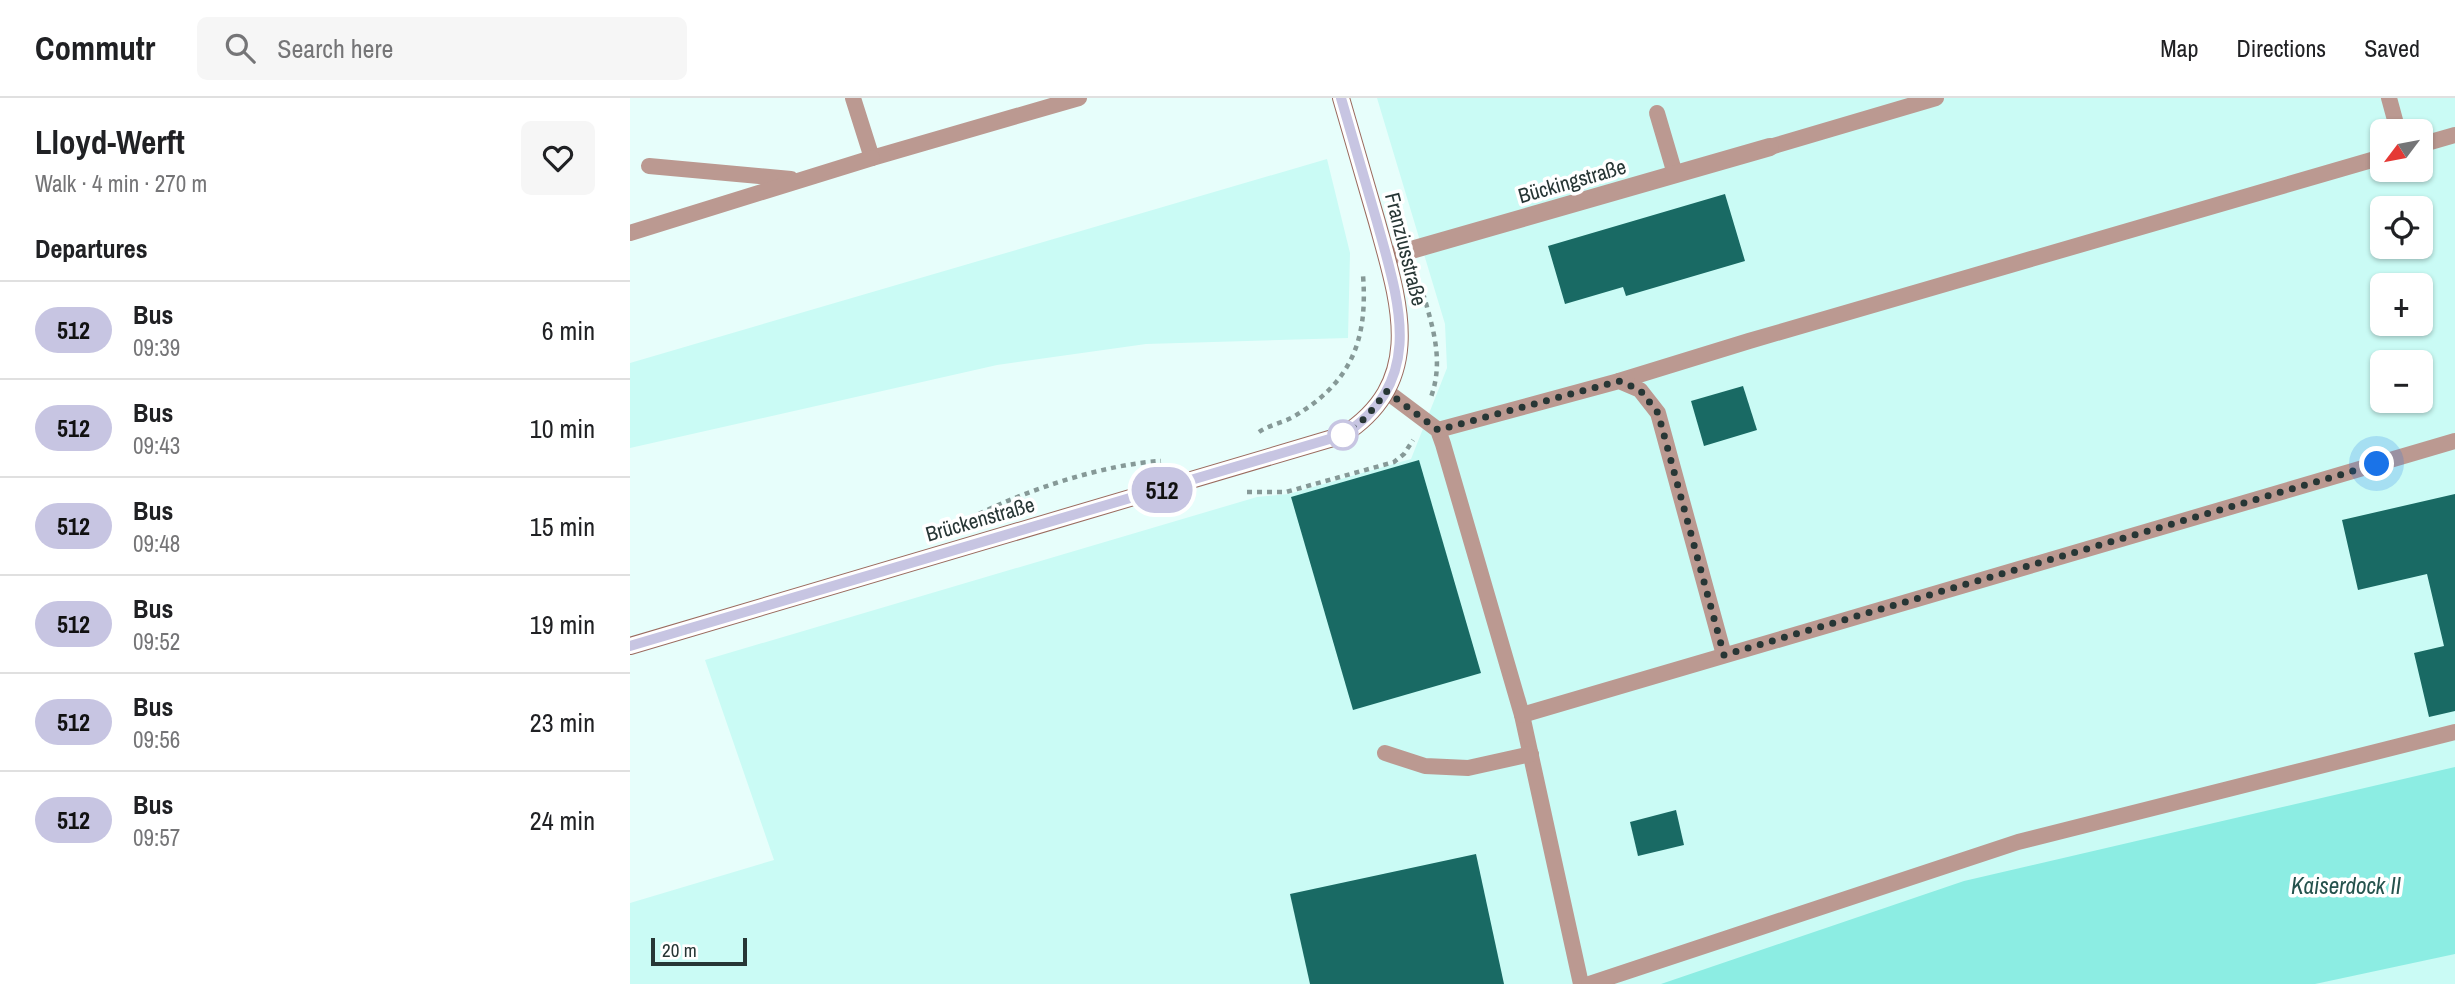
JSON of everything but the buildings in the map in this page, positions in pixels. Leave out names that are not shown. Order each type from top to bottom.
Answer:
[{"type":"main road","name":"Franziusstraße","points":[[1341,98],[1387,257],[1401,328],[1399,355],[1386,391],[1363,421],[1343,435]]},
{"type":"main road","name":"Brückenstraße","points":[[630,646],[1343,435]]},
{"type":"street","name":"Bückingstraße","points":[[1387,257],[1770,147]]},
{"type":"lane","points":[[853,98],[872,159]]},
{"type":"lane","points":[[630,233],[1079,98]]},
{"type":"lane","points":[[1770,147],[1937,98]]},
{"type":"lane","points":[[2389,98],[2395,119]]},
{"type":"lane","points":[[1657,113],[1675,174]]},
{"type":"lane","points":[[2433,141],[2455,135]]},
{"type":"lane","points":[[1438,430],[1619,381],[2370,160]]},
{"type":"lane","points":[[649,166],[800,180]]},
{"type":"lane","points":[[1619,381],[1640,390],[1658,413],[1724,655]]},
{"type":"lane","points":[[1386,391],[1438,430],[1522,715],[1581,984]]},
{"type":"lane","points":[[1522,715],[2455,441]]},
{"type":"lane","points":[[1589,984],[2018,842],[2455,732]]},
{"type":"lane","points":[[1385,753],[1425,766],[1468,768],[1531,754]]},
{"type":"path","points":[[1242,492],[1286,492],[1394,462],[1405,454],[1424,417],[1434,390],[1438,367],[1437,343],[1411,251]]},
{"type":"path","points":[[1254,436],[1308,408],[1346,373],[1357,350],[1365,296],[1363,270]]},
{"type":"shaded area","points":[[1377,98],[2455,98],[2455,984],[630,984],[630,903],[774,860],[705,660],[1257,497],[1289,494],[1411,459],[1447,368],[1445,324]]},
{"type":"shaded area","points":[[1327,159],[1350,253],[1348,338],[1146,344],[997,365],[630,448],[630,363]]},
{"type":"water","name":"Kaiserdock II","points":[[2455,767],[2455,954],[2315,984],[1661,984],[1964,881]]},
{"type":"bus line","name":"512","points":[[630,646],[1189,482],[1343,435],[1358,426],[1377,405],[1394,375],[1401,328],[1387,257],[1341,98]]},
{"type":"route","points":[[1343,435],[1368,416],[1386,391],[1438,430],[1619,381],[1640,390],[1658,413],[1724,655],[2377,464]]}]
